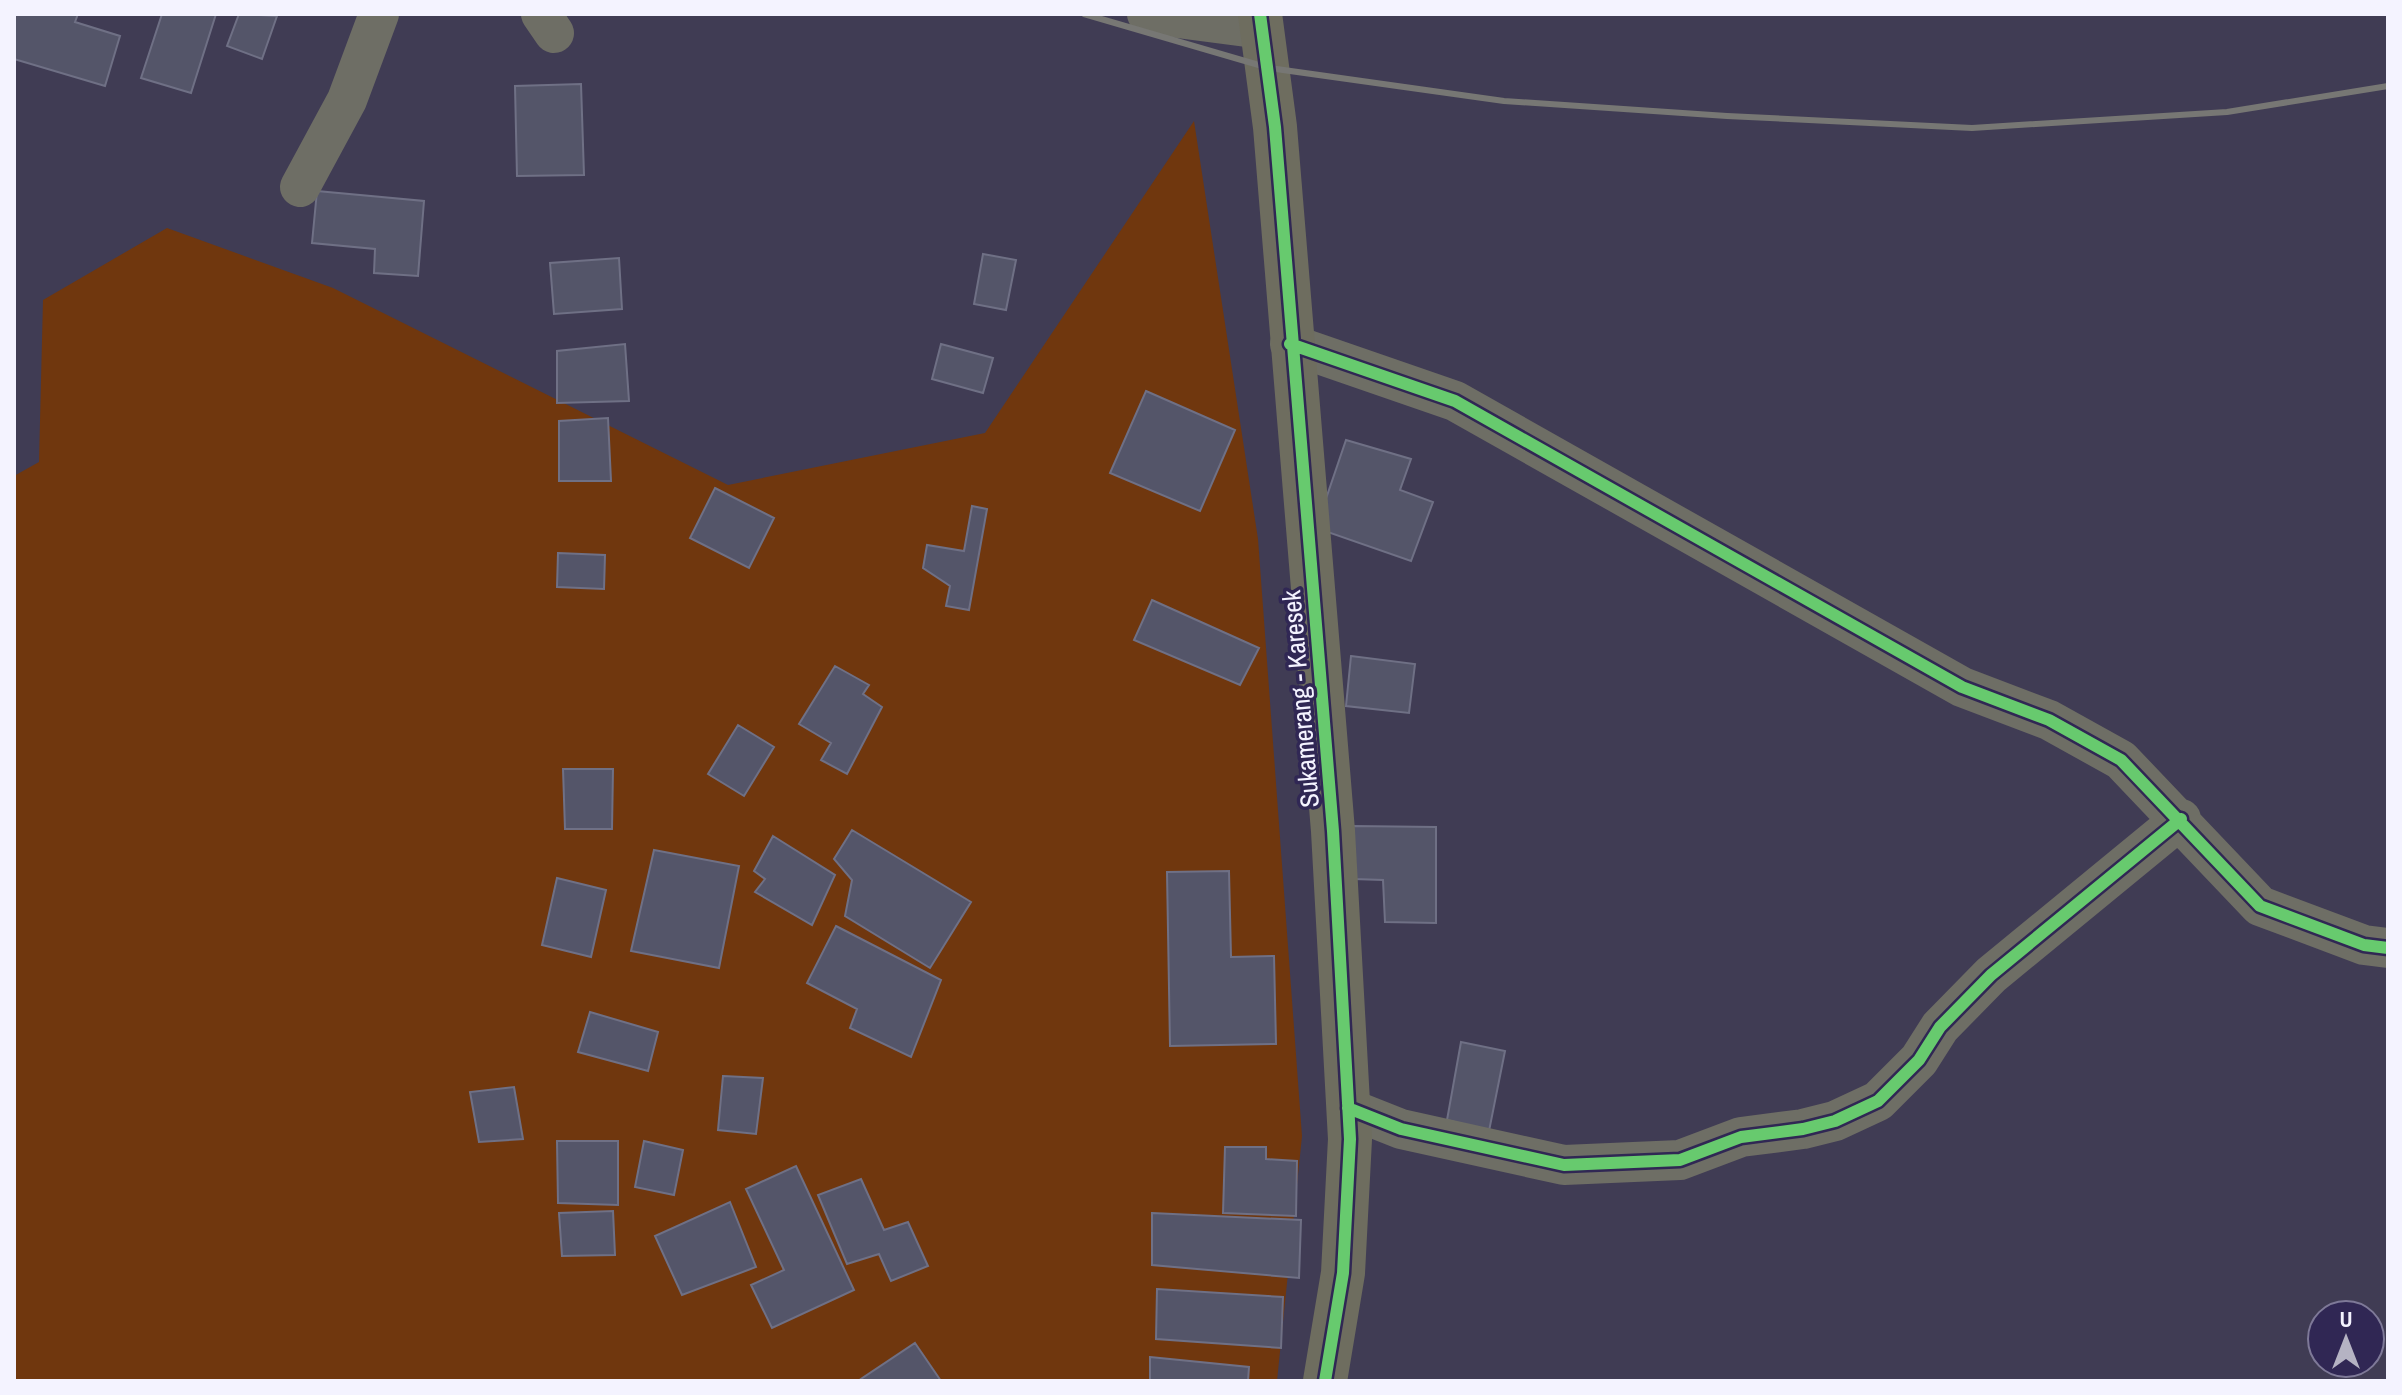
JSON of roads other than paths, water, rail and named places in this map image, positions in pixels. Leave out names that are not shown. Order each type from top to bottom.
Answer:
[{"type":"street","points":[[300,187],[341,113],[379,14]]},
{"type":"street","points":[[1147,14],[1261,22]]},
{"type":"street","name":"Sukamerang - Karesek","points":[[1261,22],[1275,127],[1290,344],[1334,847],[1348,1108],[1350,1176],[1344,1261],[1325,1381]]},
{"type":"street","points":[[1290,344],[1455,401],[1962,687],[2049,720],[2121,760],[2181,819],[2223,870],[2260,906],[2364,945],[2388,948]]},
{"type":"street","points":[[1348,1108],[1415,1133],[1564,1165],[1680,1160],[1741,1137],[1803,1129],[1835,1121],[1878,1101],[1919,1060],[1940,1027],[1991,975],[2181,819]]},
{"type":"railway","points":[[1084,14],[1269,68],[1504,101],[1727,116],[1972,128],[2227,112],[2388,86]]}]
